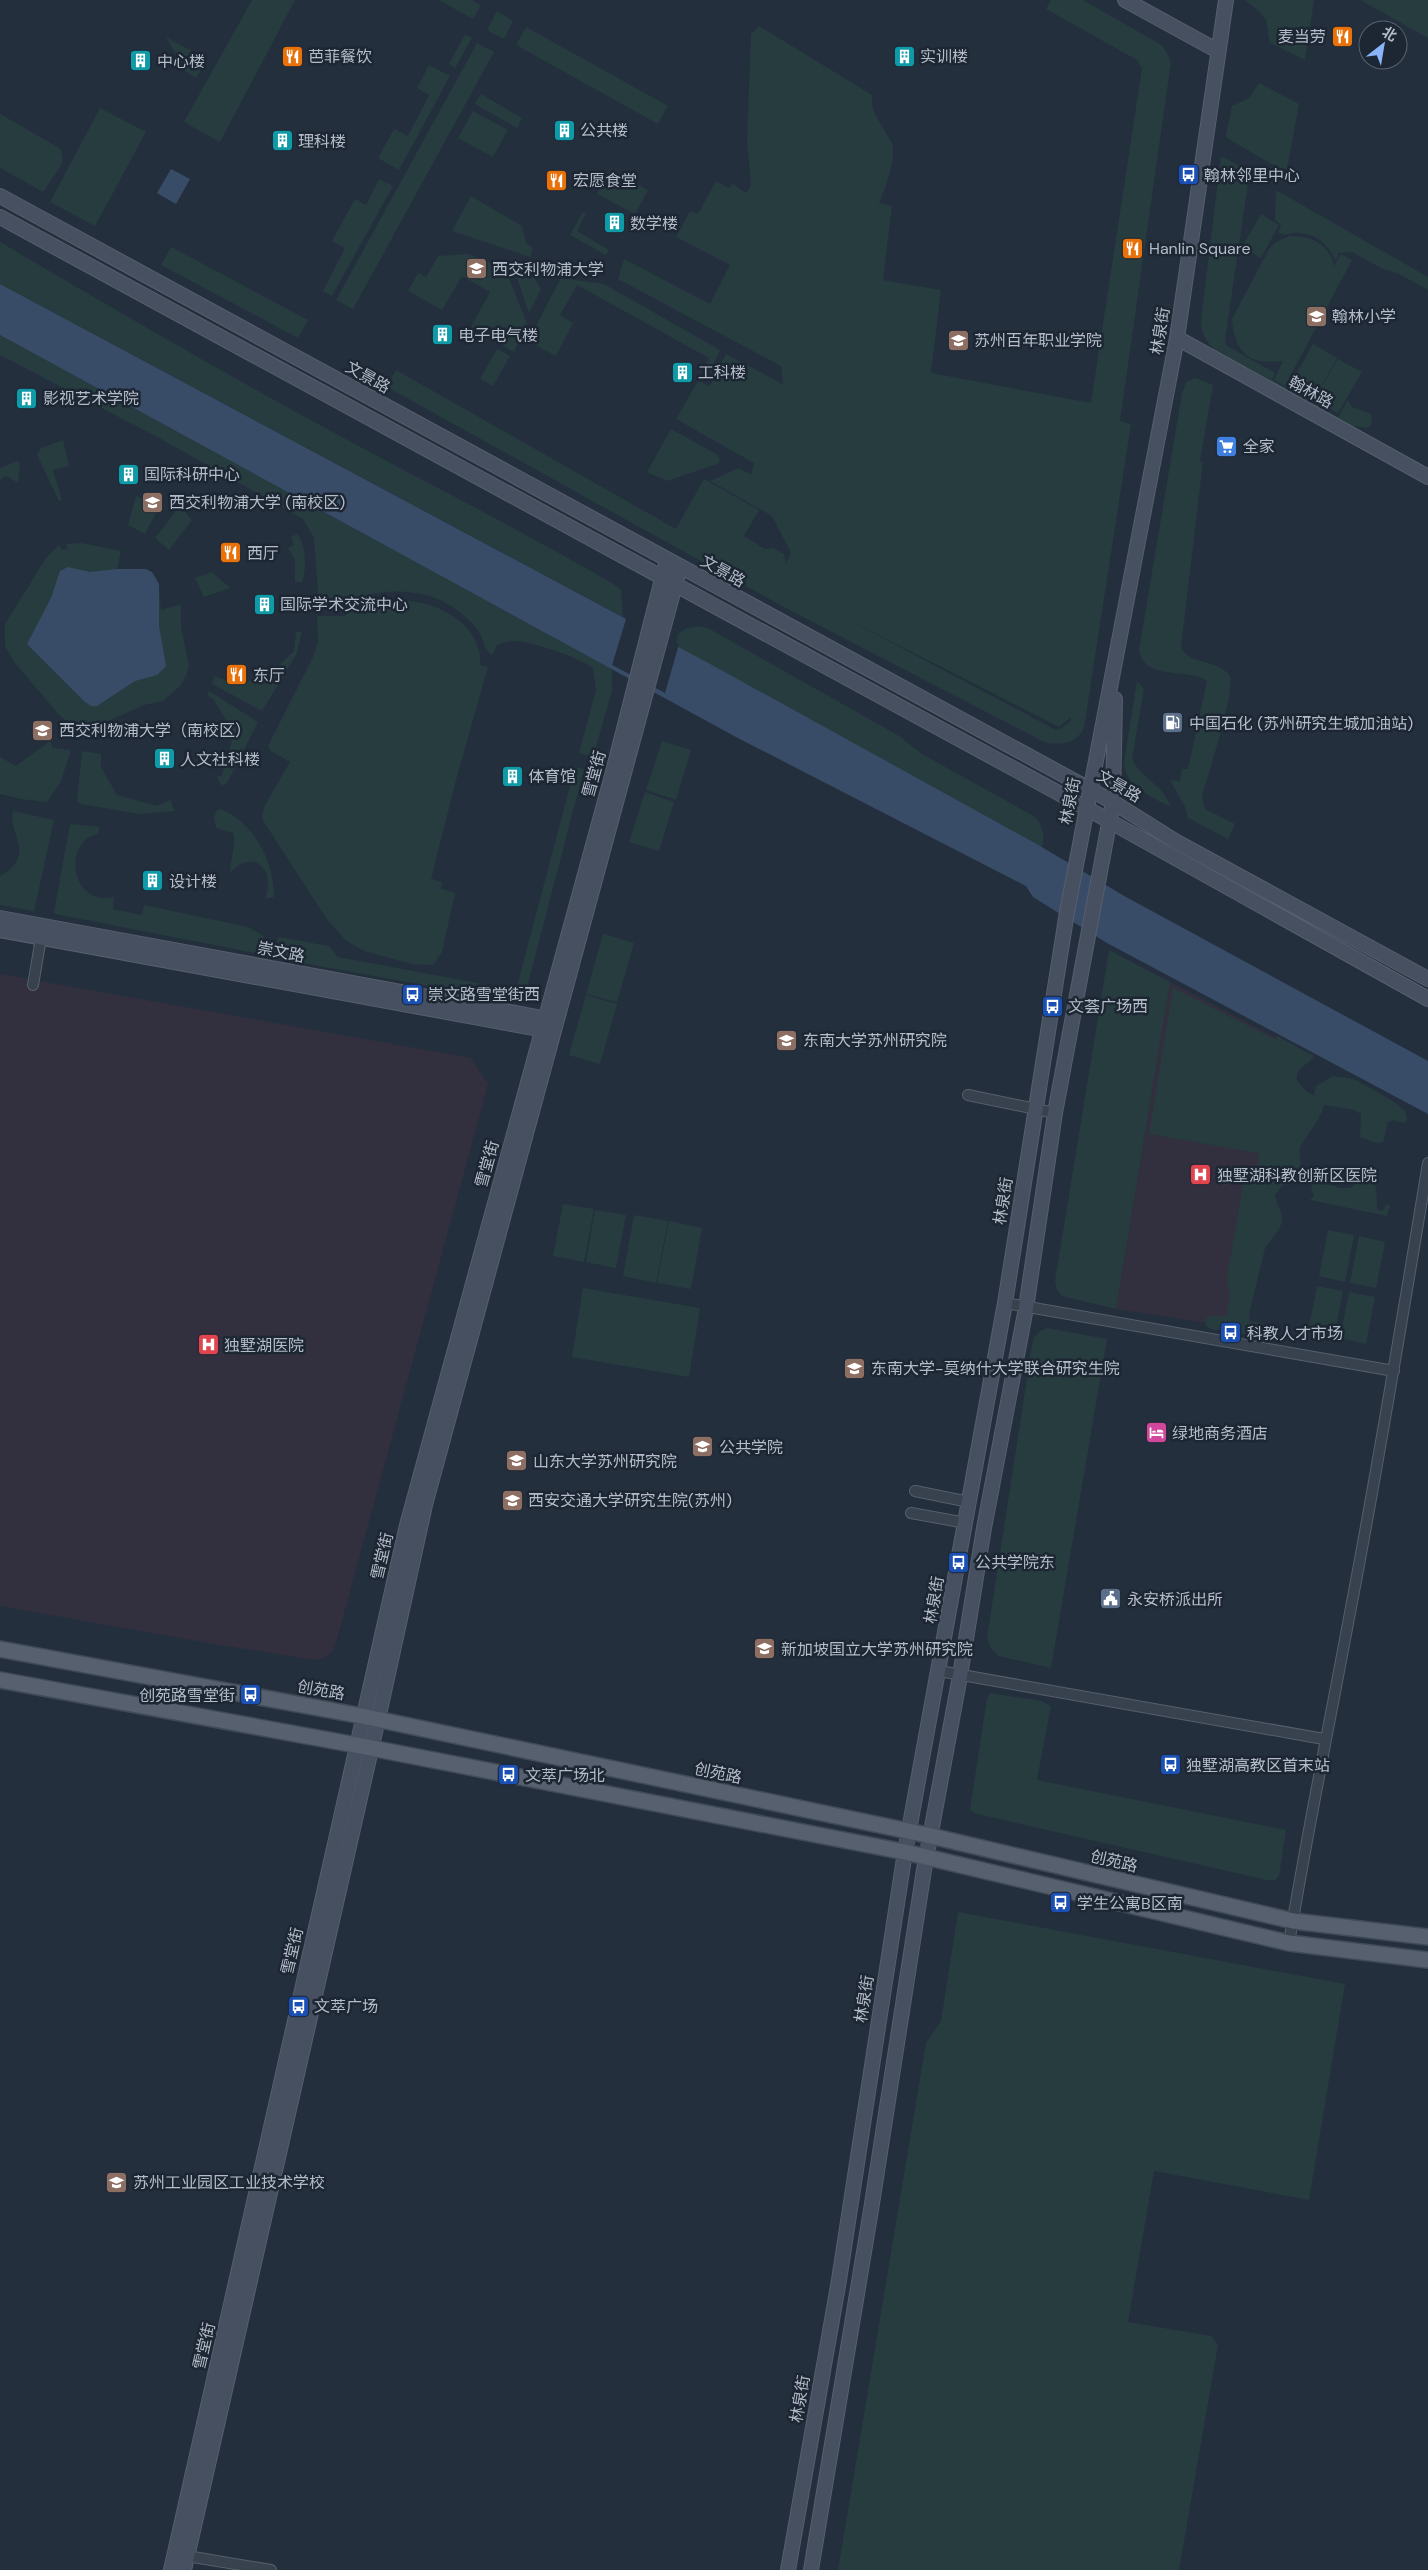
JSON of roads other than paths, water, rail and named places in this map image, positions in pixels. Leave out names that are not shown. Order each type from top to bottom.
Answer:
[{"type":"main road","points":[[1125,0],[1218,51]]},
{"type":"main road","name":"林泉街","points":[[788,2570],[839,2280],[904,1852],[966,1523],[1004,1303],[1067,912],[1089,789],[1115,666],[1177,338],[1226,0]]},
{"type":"main road","name":"文景路","points":[[0,196],[1113,802],[1175,841],[1428,979]]},
{"type":"main road","points":[[0,217],[662,579],[1110,821],[1428,1000]]},
{"type":"main road","name":"翰林路","points":[[1177,338],[1428,477]]},
{"type":"main road","name":"雪堂街","points":[[184,2570],[181,2555],[362,1716],[407,1525],[549,1025],[641,688],[656,630],[662,579],[667,560]]},
{"type":"main road","name":"雪堂街","points":[[656,630],[675,586],[680,567]]},
{"type":"main road","name":"林泉街","points":[[811,2570],[871,2210],[926,1859],[960,1676],[984,1528],[1026,1308],[1056,1113],[1090,919],[1110,821],[1113,802],[1115,666]]},
{"type":"main road","name":"崇文路","points":[[0,918],[43,931],[549,1025]]},
{"type":"main road","name":"崇文路","points":[[0,930],[43,931]]},
{"type":"main road","name":"雪堂街","points":[[171,2570],[181,2555],[372,1748],[425,1505],[549,1025]]},
{"type":"main road","name":"创苑路","points":[[0,1649],[378,1719],[908,1831],[1292,1920],[1428,1937]]},
{"type":"main road","points":[[0,1680],[372,1748],[904,1852],[926,1859],[1289,1943],[1428,1960]]},
{"type":"street","points":[[34,982],[43,931]]},
{"type":"street","points":[[968,1095],[1056,1113]]},
{"type":"street","points":[[1289,1943],[1324,1739],[1349,1620],[1394,1371],[1428,1163]]},
{"type":"street","points":[[1004,1303],[1394,1371]]},
{"type":"street","points":[[915,1491],[969,1502]]},
{"type":"street","points":[[911,1513],[966,1523]]},
{"type":"street","points":[[939,1672],[1324,1739]]},
{"type":"street","points":[[181,2555],[271,2570]]},
{"type":"water","points":[[171,169],[190,179],[176,204],[157,193]]},
{"type":"water","points":[[0,284],[712,665],[1035,843],[1126,897],[1428,1061],[1428,1114],[1107,943],[1033,897],[1026,886],[736,737],[0,335]]},
{"type":"water","points":[[68,567],[90,572],[117,569],[146,569],[152,572],[159,584],[159,626],[166,666],[157,675],[135,681],[97,706],[91,706],[85,702],[27,644],[51,598],[60,571]]},
{"type":"place","name":"麦当劳","points":[[1342,36]]},
{"type":"place","name":"芭菲餐饮","points":[[292,56]]},
{"type":"place","name":"实训楼","points":[[904,56]]},
{"type":"place","name":"中心楼","points":[[141,61]]},
{"type":"place","name":"公共楼","points":[[564,130]]},
{"type":"place","name":"理科楼","points":[[282,141]]},
{"type":"place","name":"翰林邻里中心","points":[[1188,175]]},
{"type":"place","name":"宏愿食堂","points":[[557,180]]},
{"type":"place","name":"数学楼","points":[[614,223]]},
{"type":"place","name":"Hanlin Square","points":[[1133,248]]},
{"type":"place","name":"西交利物浦大学","points":[[476,269]]},
{"type":"place","name":"翰林小学","points":[[1316,316]]},
{"type":"place","name":"电子电气楼","points":[[442,335]]},
{"type":"place","name":"苏州百年职业学院","points":[[958,340]]},
{"type":"place","name":"工科楼","points":[[682,372]]},
{"type":"place","name":"影视艺术学院","points":[[27,398]]},
{"type":"place","name":"全家","points":[[1227,446]]},
{"type":"place","name":"国际科研中心","points":[[128,474]]},
{"type":"place","name":"西交利物浦大学 (南校区)","points":[[153,502]]},
{"type":"place","name":"西厅","points":[[231,553]]},
{"type":"place","name":"国际学术交流中心","points":[[264,604]]},
{"type":"place","name":"东厅","points":[[237,675]]},
{"type":"place","name":"中国石化 (苏州研究生城加油站)","points":[[1173,723]]},
{"type":"place","name":"西交利物浦大学（南校区）","points":[[43,730]]},
{"type":"place","name":"人文社科楼","points":[[164,759]]},
{"type":"place","name":"体育馆","points":[[512,776]]},
{"type":"place","name":"设计楼","points":[[153,881]]},
{"type":"place","name":"崇文路雪堂街西","points":[[412,994]]},
{"type":"place","name":"文荟广场西","points":[[1052,1006]]},
{"type":"place","name":"东南大学苏州研究院","points":[[787,1040]]},
{"type":"place","name":"独墅湖科教创新区医院","points":[[1201,1175]]},
{"type":"place","name":"科教人才市场","points":[[1231,1333]]},
{"type":"place","name":"独墅湖医院","points":[[208,1345]]},
{"type":"place","name":"东南大学-莫纳什大学联合研究生院","points":[[855,1368]]},
{"type":"place","name":"绿地商务酒店","points":[[1156,1433]]},
{"type":"place","name":"公共学院","points":[[703,1447]]},
{"type":"place","name":"山东大学苏州研究院","points":[[517,1461]]},
{"type":"place","name":"西安交通大学研究生院(苏州)","points":[[512,1500]]},
{"type":"place","name":"公共学院东","points":[[959,1562]]},
{"type":"place","name":"永安桥派出所","points":[[1111,1599]]},
{"type":"place","name":"新加坡国立大学苏州研究院","points":[[765,1649]]},
{"type":"place","name":"创苑路雪堂街","points":[[251,1695]]},
{"type":"place","name":"独墅湖高教区首末站","points":[[1170,1765]]},
{"type":"place","name":"文萃广场北","points":[[509,1775]]},
{"type":"place","name":"学生公寓B区南","points":[[1061,1903]]},
{"type":"place","name":"文萃广场","points":[[298,2006]]},
{"type":"place","name":"苏州工业园区工业技术学校","points":[[117,2182]]}]
